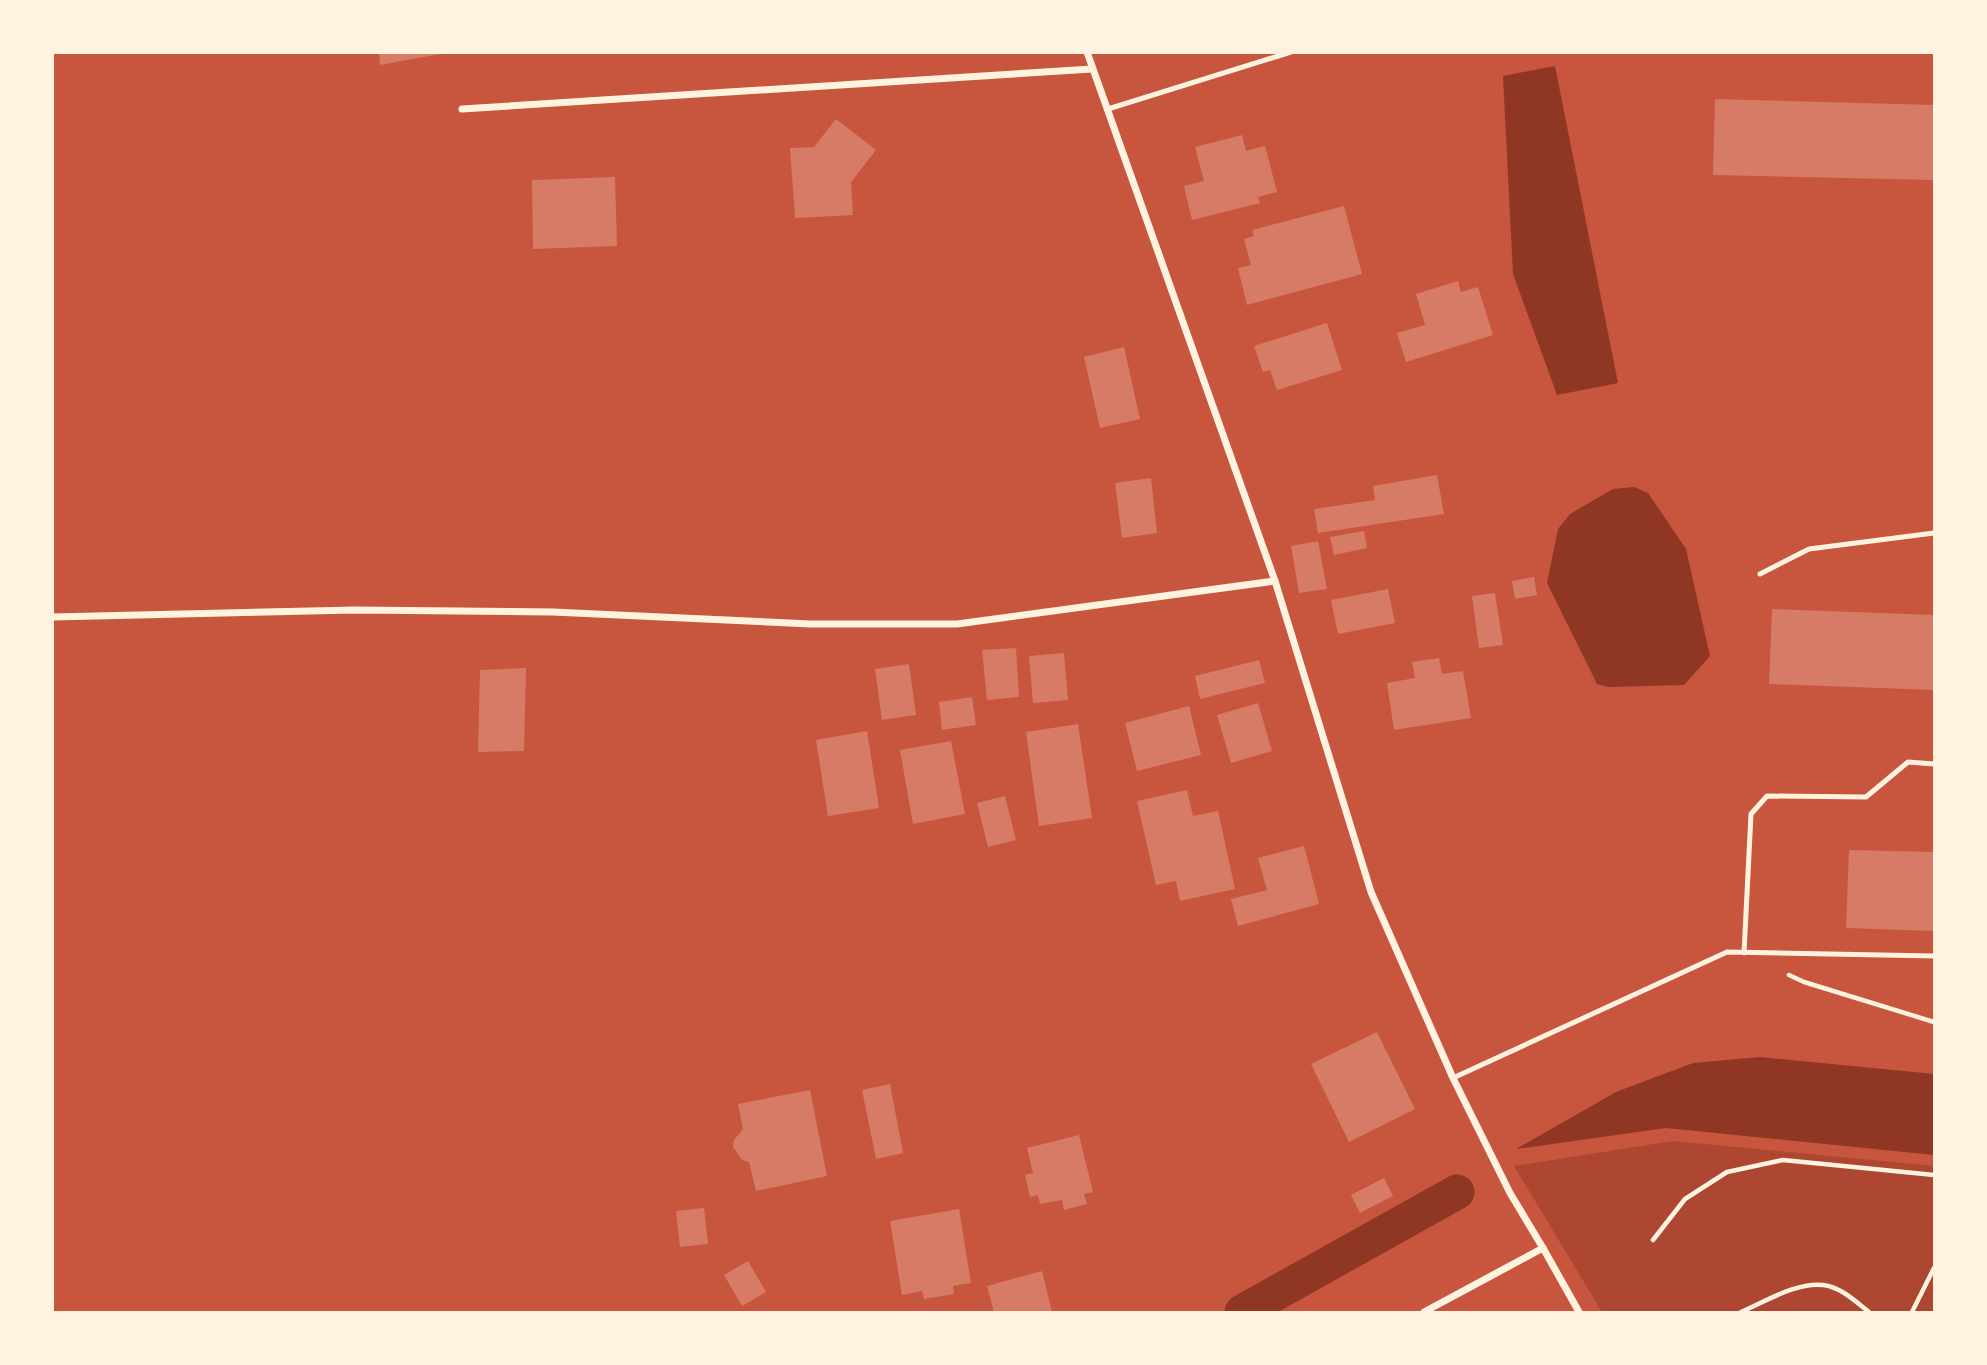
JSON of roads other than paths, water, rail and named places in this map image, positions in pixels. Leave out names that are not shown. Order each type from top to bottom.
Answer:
[{"type":"street","points":[[1087,52],[1275,581],[1371,892],[1453,1078],[1510,1193],[1579,1312]]},
{"type":"street","points":[[462,109],[1092,69]]},
{"type":"street","points":[[52,617],[368,610],[553,612],[811,624],[957,624],[1275,581]]},
{"type":"street","points":[[1424,1312],[1542,1248]]},
{"type":"lane","points":[[1108,109],[1291,52]]},
{"type":"lane","points":[[1760,574],[1809,549],[1934,533]]},
{"type":"lane","points":[[1744,953],[1751,814],[1767,796],[1866,797],[1908,762],[1934,764]]},
{"type":"lane","points":[[1453,1078],[1727,952],[1934,956]]},
{"type":"waterway","points":[[1242,1312],[1457,1192]]}]
